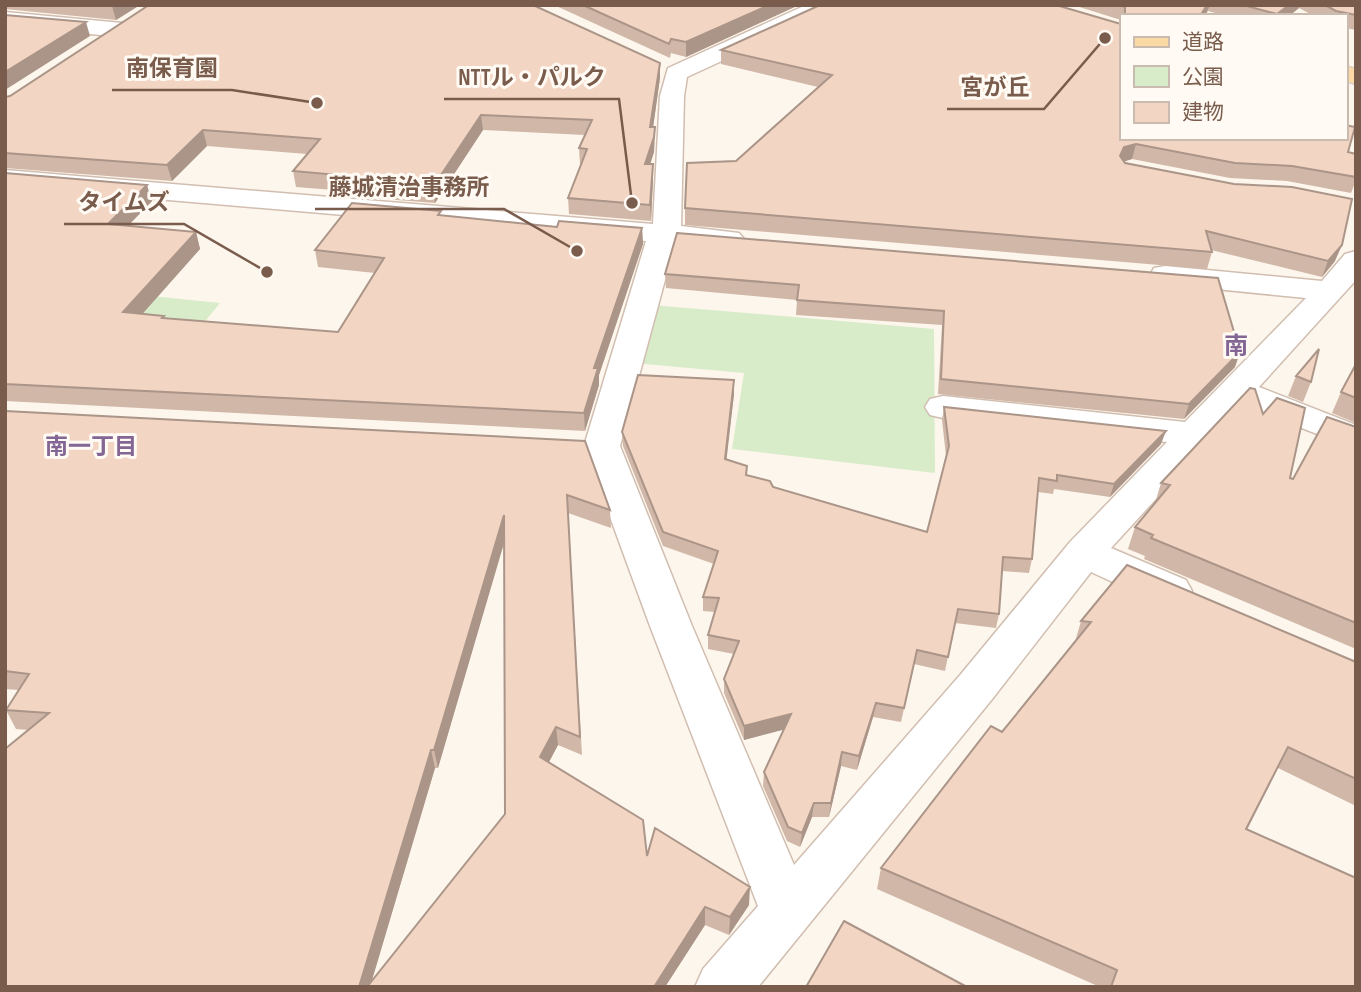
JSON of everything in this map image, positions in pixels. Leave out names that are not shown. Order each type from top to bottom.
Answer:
[{"type":"street","points":[[5,10],[14,5]]},
{"type":"street","points":[[787,912],[671,626],[602,446],[669,220],[672,96],[663,67],[824,5]]},
{"type":"street","points":[[5,19],[131,24],[87,52]]},
{"type":"street","points":[[5,178],[758,241]]},
{"type":"street","points":[[1142,273],[1343,276]]},
{"type":"street","points":[[723,987],[977,686],[1084,552],[1343,276]]},
{"type":"street","points":[[1237,391],[1356,438]]},
{"type":"street","points":[[943,407],[1193,435]]},
{"type":"street","points":[[564,444],[602,446]]},
{"type":"street","points":[[1084,552],[1202,604]]},
{"type":"green space","points":[[63,287],[220,303],[198,330],[16,311]]},
{"type":"green space","points":[[652,305],[934,329],[935,473],[732,449],[744,373],[633,363]]},
{"type":"building","points":[[149,5],[533,5],[660,63],[650,127],[655,127],[654,137],[645,164],[653,164],[650,205],[568,198],[587,149],[579,148],[592,120],[481,115],[433,187],[369,182],[372,178],[293,171],[320,139],[203,130],[167,165],[5,153],[5,97]]},
{"type":"building","points":[[583,5],[769,5],[686,42],[671,39],[669,44]]},
{"type":"building","points":[[820,5],[1056,5],[1120,24],[1120,140],[1347,140],[1347,125],[1355,127],[1348,152],[1356,154],[1356,177],[1292,166],[1235,163],[1136,144],[1124,147],[1120,156],[1125,163],[1234,184],[1292,187],[1352,199],[1342,245],[1328,261],[1206,231],[1212,252],[685,208],[687,163],[736,161],[832,75],[721,50]]},
{"type":"building","points":[[1120,5],[1207,5],[1201,14],[1125,14],[1125,7]]},
{"type":"building","points":[[1243,5],[1289,5],[1277,14]]},
{"type":"building","points":[[1325,5],[1356,5],[1356,15],[1336,11]]},
{"type":"building","points":[[5,15],[86,22],[5,72]]},
{"type":"building","points":[[5,173],[147,185],[108,224],[196,232],[123,312],[164,316],[162,318],[338,332],[384,258],[315,250],[352,203],[441,211],[438,215],[557,227],[559,221],[642,228],[594,368],[598,368],[584,413],[5,384]]},
{"type":"building","points":[[677,233],[1218,278],[1240,352],[1189,404],[941,379],[944,311],[797,300],[799,285],[665,274]]},
{"type":"building","points":[[1319,349],[1311,382],[1296,376]]},
{"type":"building","points":[[1356,364],[1356,398],[1341,392]]},
{"type":"building","points":[[638,375],[734,380],[725,459],[747,466],[746,475],[770,481],[773,487],[927,532],[949,446],[944,407],[1166,431],[1114,484],[1057,475],[1057,481],[1039,478],[1032,559],[1003,557],[999,614],[958,609],[948,657],[917,650],[904,708],[876,703],[859,756],[842,752],[831,803],[814,803],[802,833],[788,827],[764,772],[791,714],[744,726],[724,679],[739,641],[708,635],[719,598],[703,597],[718,551],[663,532],[622,432]]},
{"type":"building","points":[[1250,388],[1255,389],[1263,414],[1277,398],[1305,408],[1290,478],[1293,479],[1327,417],[1356,427],[1356,623],[1151,538],[1153,535],[1135,527],[1170,485],[1161,483]]},
{"type":"building","points":[[5,411],[585,441],[610,510],[567,495],[580,737],[556,727],[540,757],[643,820],[647,856],[655,828],[750,887],[730,917],[705,907],[654,987],[367,987],[505,814],[504,515],[359,987],[5,987],[5,749],[49,713],[6,710],[29,674],[5,671]]},
{"type":"building","points":[[1127,565],[1356,662],[1356,779],[1288,747],[1246,829],[1356,878],[1356,987],[1111,987],[1117,970],[881,868],[991,726],[1002,732],[1091,622],[1081,621]]},
{"type":"building","points":[[844,921],[967,987],[806,987]]},
{"type":"place","name":"宮が丘","points":[[1105,38]]},
{"type":"place","name":"南保育園","points":[[317,103]]},
{"type":"place","name":"NTTル・パルク","points":[[632,203]]},
{"type":"place","name":"藤城清治事務所","points":[[577,251]]},
{"type":"place","name":"タイムズ","points":[[267,272]]},
{"type":"district","name":"南","points":[[1236,346]]},
{"type":"district","name":"南一丁目","points":[[91,447]]}]
